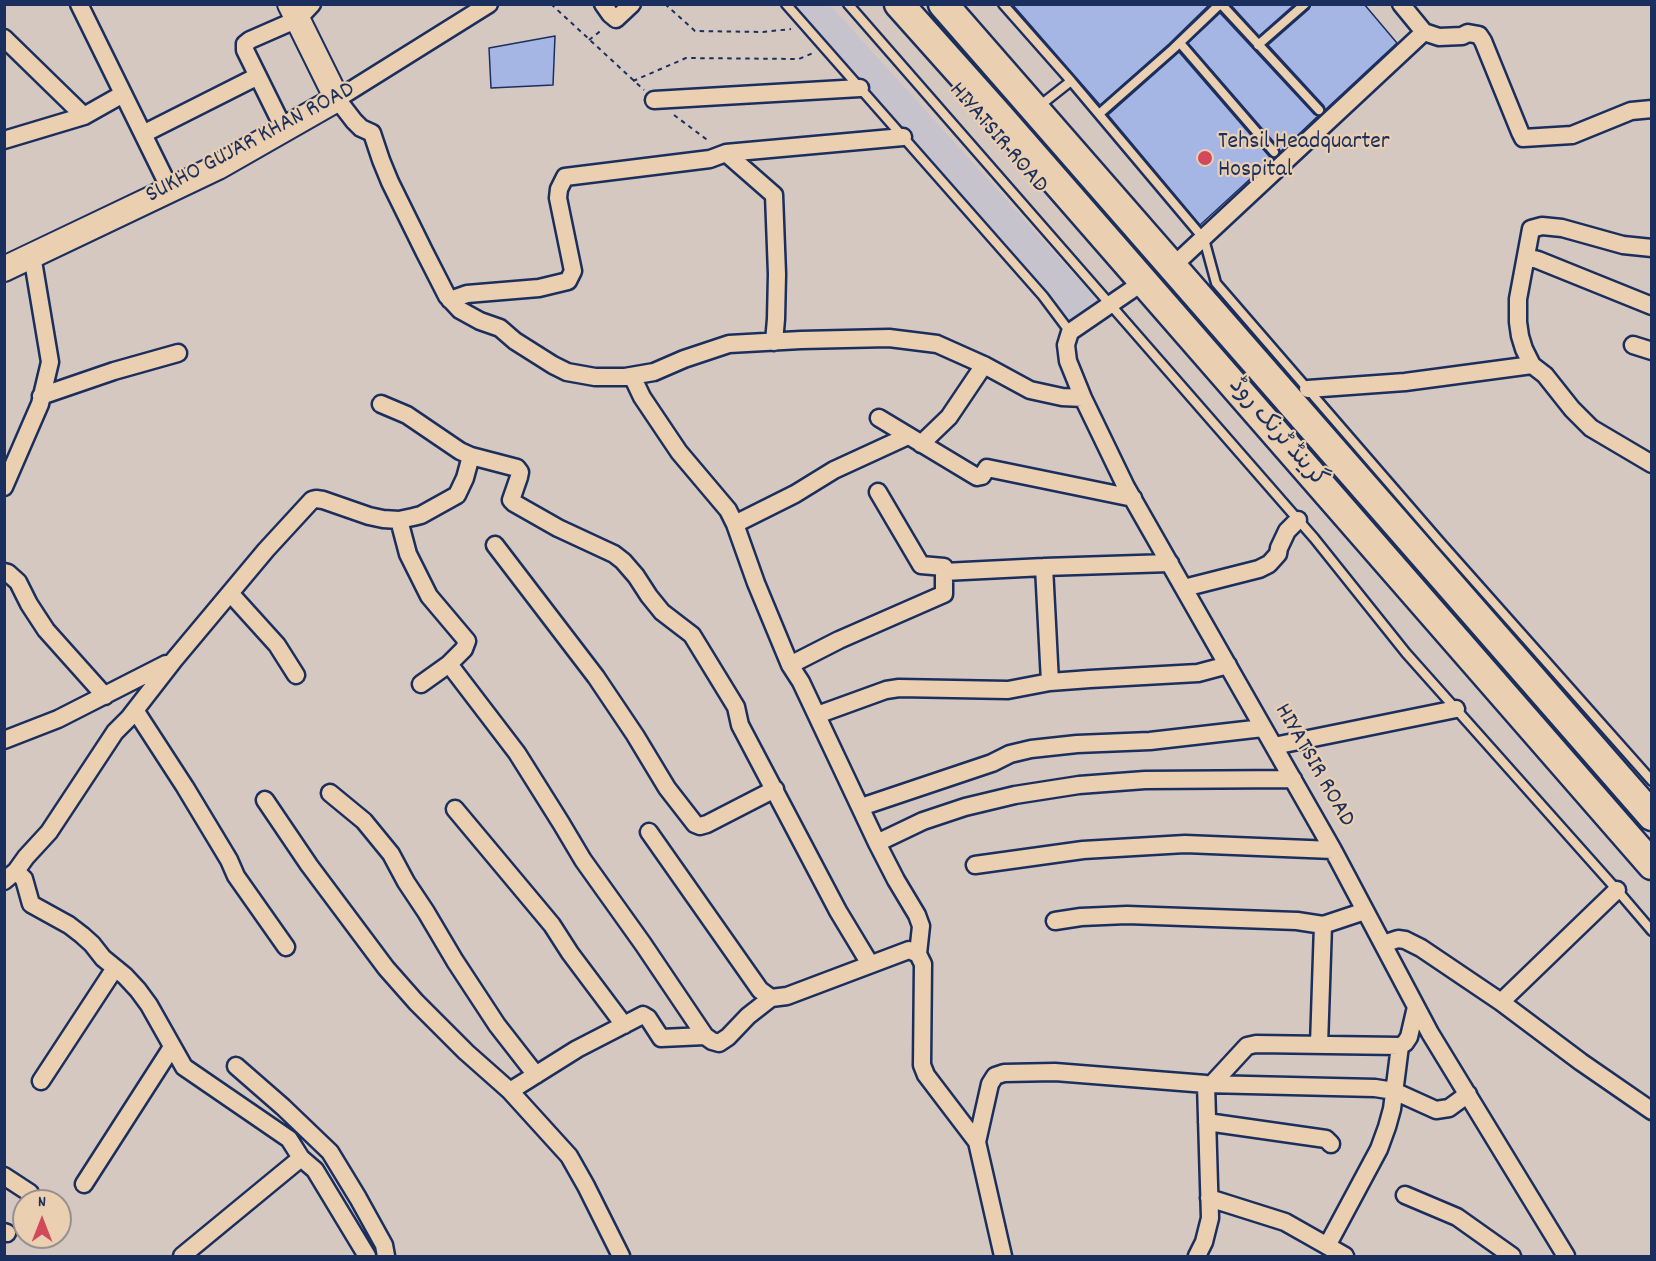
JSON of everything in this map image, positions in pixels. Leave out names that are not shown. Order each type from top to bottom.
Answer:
[{"type":"highway","name":"گرینڈ ٹرنک روڈ","points":[[899,4],[1652,864]]},
{"type":"highway","name":"گرینڈ ٹرنک روڈ","points":[[943,4],[1652,816]]},
{"type":"highway","points":[[1583,786],[1607,765]]},
{"type":"main road","points":[[300,9],[337,99]]},
{"type":"main road","name":"SUKHO GUJAR KHAN ROAD","points":[[4,269],[219,166],[337,99]]},
{"type":"street","points":[[79,4],[170,189]]},
{"type":"street","name":"SUKHO GUJAR KHAN ROAD","points":[[337,99],[489,4]]},
{"type":"street","points":[[603,4],[616,19],[632,4]]},
{"type":"street","points":[[1401,4],[1424,32],[1439,37],[1462,36],[1468,33],[1479,35],[1523,138],[1572,135],[1631,111],[1652,109]]},
{"type":"street","points":[[284,129],[245,50],[245,44],[300,9]]},
{"type":"street","points":[[1172,267],[1424,32]]},
{"type":"street","points":[[4,38],[84,116]]},
{"type":"street","points":[[143,134],[258,76]]},
{"type":"street","points":[[654,100],[860,88]]},
{"type":"street","points":[[4,140],[84,116],[123,94]]},
{"type":"street","points":[[337,99],[361,128],[372,133],[390,182],[450,300],[460,310],[480,321],[500,328],[515,341],[567,372],[595,377],[632,376],[654,372],[729,344],[889,338],[937,344],[984,365],[1030,390],[1062,397],[1083,398]]},
{"type":"street","points":[[450,300],[467,294],[539,288],[568,281],[573,271],[558,198],[559,189],[565,177],[710,159],[726,153],[903,137]]},
{"type":"street","points":[[726,153],[774,195],[777,274],[777,319],[774,342]]},
{"type":"street","points":[[1652,248],[1623,245],[1562,228],[1542,226],[1531,229],[1518,299],[1518,322],[1524,349],[1532,364],[1545,375],[1572,409],[1591,428],[1652,464]]},
{"type":"street","points":[[4,487],[9,466],[42,396],[50,362],[32,255]]},
{"type":"street","points":[[1526,256],[1652,306]]},
{"type":"street","points":[[1070,332],[1143,282]]},
{"type":"street","name":"HIYATSIR ROAD","points":[[1070,332],[1066,345],[1068,361],[1083,398],[1133,498],[1333,850],[1430,1033],[1562,1255]]},
{"type":"street","points":[[1633,345],[1652,351]]},
{"type":"street","points":[[42,396],[114,371],[178,353]]},
{"type":"street","points":[[1308,389],[1405,382],[1532,364]]},
{"type":"street","points":[[735,524],[795,494],[834,470],[915,440],[949,417],[984,365]]},
{"type":"street","points":[[632,376],[661,428],[691,468],[728,510],[790,665],[801,682],[877,843],[917,915],[921,926],[918,954],[923,964],[922,1065],[926,1075],[977,1142],[1003,1257]]},
{"type":"street","points":[[381,404],[407,415],[460,451],[517,468],[520,472],[511,500],[514,503],[558,528],[614,554],[629,569],[662,612],[692,635],[736,707],[740,724],[838,911],[870,964]]},
{"type":"street","points":[[879,418],[977,477],[982,476],[987,468],[1133,498]]},
{"type":"street","points":[[386,1257],[384,1245],[330,1152],[184,1067],[138,990],[103,958],[92,944],[69,925],[31,904],[11,877],[49,832],[115,732],[266,550],[312,501],[316,499],[386,520],[399,520],[421,515],[457,495],[471,456]]},
{"type":"street","points":[[790,665],[839,640],[944,594],[944,567],[921,565],[878,492]]},
{"type":"street","points":[[399,520],[408,554],[429,596],[467,641],[464,649],[449,664],[421,684]]},
{"type":"street","points":[[1184,588],[1259,569],[1269,564],[1278,554],[1287,531],[1298,520]]},
{"type":"street","points":[[495,545],[596,677],[635,735],[667,789],[695,824],[700,826],[707,824],[775,789]]},
{"type":"street","points":[[944,572],[1170,563]]},
{"type":"street","points":[[1044,567],[1050,682]]},
{"type":"street","points":[[4,572],[18,582],[46,630],[105,696]]},
{"type":"street","points":[[230,593],[277,645],[296,675]]},
{"type":"street","points":[[4,740],[58,719],[174,660]]},
{"type":"street","points":[[449,664],[517,753],[583,860],[705,1036],[712,1041],[719,1043],[728,1037],[748,1016],[771,998],[787,996],[909,950],[918,954]]},
{"type":"street","points":[[817,715],[886,690],[899,688],[1008,690],[1050,682],[1198,673],[1228,665]]},
{"type":"street","points":[[1274,746],[1456,709]]},
{"type":"street","points":[[135,710],[185,787],[229,860],[236,876],[286,947]]},
{"type":"street","points":[[861,807],[992,763],[1010,754],[1031,749],[1077,744],[1150,741],[1263,728]]},
{"type":"street","points":[[877,843],[922,821],[975,804],[1079,785],[1145,780],[1293,779]]},
{"type":"street","points":[[330,793],[363,821],[391,854],[400,873],[455,961],[536,1075]]},
{"type":"street","points":[[265,800],[309,865],[386,968],[466,1052],[510,1091],[570,1156],[621,1257]]},
{"type":"street","points":[[455,809],[552,925],[624,1025]]},
{"type":"street","points":[[649,832],[760,990],[771,998]]},
{"type":"street","points":[[975,865],[1083,850],[1185,844],[1333,850]]},
{"type":"street","points":[[1501,1002],[1617,890]]},
{"type":"street","points":[[1055,921],[1081,917],[1127,915],[1297,921],[1323,925],[1365,911]]},
{"type":"street","points":[[1318,1045],[1323,925]]},
{"type":"street","points":[[1383,944],[1398,939],[1406,940],[1421,948],[1501,1002],[1581,1062],[1652,1111]]},
{"type":"street","points":[[42,1081],[115,968]]},
{"type":"street","points":[[1201,1256],[1210,1218],[1207,1122],[1209,1084],[1247,1046],[1400,1046],[1409,1037],[1416,1007]]},
{"type":"street","points":[[510,1091],[577,1049],[643,1015],[648,1018],[661,1038],[705,1036]]},
{"type":"street","points":[[1327,1246],[1378,1149],[1392,1109],[1400,1046]]},
{"type":"street","points":[[84,1184],[172,1047]]},
{"type":"street","points":[[236,1066],[296,1132],[301,1158],[315,1170],[368,1257]]},
{"type":"street","points":[[977,1142],[990,1084],[995,1077],[1004,1073],[1055,1072],[1209,1084],[1375,1088],[1394,1091],[1436,1110],[1449,1108],[1468,1094]]},
{"type":"street","points":[[1207,1122],[1326,1139],[1331,1144]]},
{"type":"street","points":[[182,1257],[301,1158]]},
{"type":"street","points":[[4,1176],[24,1189]]},
{"type":"street","points":[[1406,1195],[1457,1216],[1512,1257]]},
{"type":"street","points":[[1209,1198],[1285,1222],[1345,1257]]},
{"type":"lane","points":[[786,4],[1043,296],[1070,332]]},
{"type":"lane","name":"HIYATSIR ROAD","points":[[848,4],[1298,520],[1406,652],[1652,931]]},
{"type":"lane","points":[[1003,4],[1071,81],[1203,239],[1216,283],[1652,781]]},
{"type":"lane","points":[[1098,114],[1180,43],[1220,4],[1319,110]]},
{"type":"lane","points":[[1258,45],[1305,4]]},
{"type":"lane","points":[[1180,43],[1274,152]]},
{"type":"lane","points":[[1034,110],[1071,81]]},
{"type":"path","points":[[551,4],[654,100],[726,153]]},
{"type":"path","points":[[665,4],[695,31],[763,32],[806,27]]},
{"type":"path","points":[[633,81],[686,58],[799,59],[825,48]]},
{"type":"shaded area","points":[[794,5],[830,5],[1098,301],[1070,323]]},
{"type":"building","points":[[1012,4],[1210,4],[1100,105]]},
{"type":"building","points":[[1230,4],[1295,4],[1259,36]]},
{"type":"building","points":[[1311,4],[1364,4],[1397,43],[1325,110],[1324,106],[1268,45],[1309,9]]},
{"type":"building","points":[[1220,13],[1318,116],[1280,152],[1279,148],[1188,43]]},
{"type":"building","points":[[555,36],[553,85],[491,88],[489,48]]},
{"type":"building","points":[[1179,52],[1273,158],[1200,225],[1108,115]]},
{"type":"place","name":"Tehsil Headquarter Hospital","points":[[1205,158]]}]
